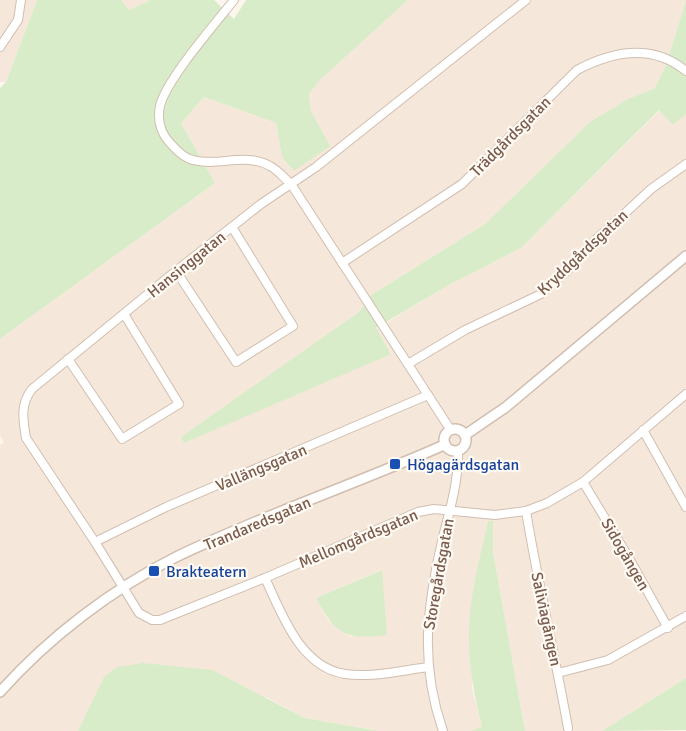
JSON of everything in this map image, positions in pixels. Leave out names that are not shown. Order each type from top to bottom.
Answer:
[{"type":"street","points":[[0,47],[18,20],[21,0]]},
{"type":"street","points":[[234,0],[168,88],[160,106],[159,121],[165,139],[180,154],[193,160],[215,162],[257,160],[271,166],[291,184],[450,429]]},
{"type":"street","name":"Hansinggatan","points":[[123,589],[95,542],[26,438],[23,421],[24,402],[27,396],[68,359],[176,271],[324,160],[526,0]]},
{"type":"street","name":"Trädgårdsgatan","points":[[342,262],[462,184],[577,70],[597,59],[618,53],[642,53],[664,58],[686,71]]},
{"type":"street","name":"Kryddgårdsgatan","points":[[408,364],[465,330],[541,294],[651,189],[686,164]]},
{"type":"street","points":[[176,271],[236,362],[293,326],[232,227]]},
{"type":"street","points":[[465,435],[506,407],[686,256]]},
{"type":"street","points":[[68,359],[122,439],[179,404],[124,314]]},
{"type":"street","name":"Mellomgårdsgatan","points":[[123,589],[139,613],[152,620],[160,620],[265,578],[418,512],[434,509],[495,515],[526,511],[547,503],[583,482],[686,394]]},
{"type":"street","name":"Vallängsgatan","points":[[95,542],[166,507],[428,395]]},
{"type":"street","points":[[450,429],[459,429],[465,435],[465,445],[458,451],[450,450],[444,445],[444,436],[450,429]]},
{"type":"street","points":[[643,430],[686,507]]},
{"type":"street","name":"Trandaredsgatan","points":[[0,692],[57,636],[123,589],[184,554],[444,445]]},
{"type":"street","name":"Storegårdsgatan","points":[[443,731],[435,706],[429,667],[427,620],[458,451]]},
{"type":"street","name":"Sidogången","points":[[583,482],[668,628]]},
{"type":"street","name":"Saliviagången","points":[[526,511],[545,620],[568,728]]},
{"type":"street","points":[[265,578],[291,632],[304,649],[321,665],[345,674],[371,674],[429,667]]},
{"type":"street","points":[[558,673],[608,660],[686,616]]},
{"type":"shaded area","points":[[0,0],[37,0],[6,82],[0,82]]},
{"type":"shaded area","points":[[121,0],[151,0],[129,10]]},
{"type":"shaded area","points":[[408,0],[686,0],[666,65],[655,88],[628,99],[591,121],[485,224],[371,295],[359,312],[314,344],[391,353],[376,329],[454,282],[521,248],[660,110],[673,125],[686,114],[686,678],[602,731],[525,731],[493,552],[493,521],[488,521],[473,595],[472,688],[482,727],[470,731],[379,731],[305,718],[266,697],[88,711],[78,731],[0,731],[0,445],[4,442],[0,435],[0,339],[215,183],[181,123],[204,97],[276,123],[282,157],[329,146],[311,111],[309,94],[320,80]],"holes":[[[381,570],[352,637],[340,631],[328,620],[316,598]]]},
{"type":"green space","points":[[37,0],[121,0],[129,10],[151,0],[214,0],[234,19],[246,0],[408,0],[320,80],[309,94],[311,111],[330,146],[294,171],[282,157],[276,123],[204,97],[181,123],[215,183],[0,339],[0,88],[6,82]]},
{"type":"green space","points":[[686,0],[686,114],[673,125],[659,110],[521,248],[454,282],[376,328],[391,354],[184,443],[181,437],[359,312],[371,295],[485,224],[591,121],[628,99],[655,88],[666,65]]},
{"type":"green space","points":[[488,521],[493,521],[493,552],[525,731],[470,731],[482,727],[471,673],[469,625],[475,580]]},
{"type":"green space","points":[[382,570],[387,635],[361,637],[343,632],[336,627],[316,598]]},
{"type":"green space","points":[[143,663],[212,670],[305,718],[379,731],[78,731],[104,677],[117,667]]},
{"type":"green space","points":[[686,678],[686,730],[602,731]]},
{"type":"place","name":"Högagärdsgatan","points":[[395,464]]},
{"type":"place","name":"Brakteatern","points":[[154,571]]}]
